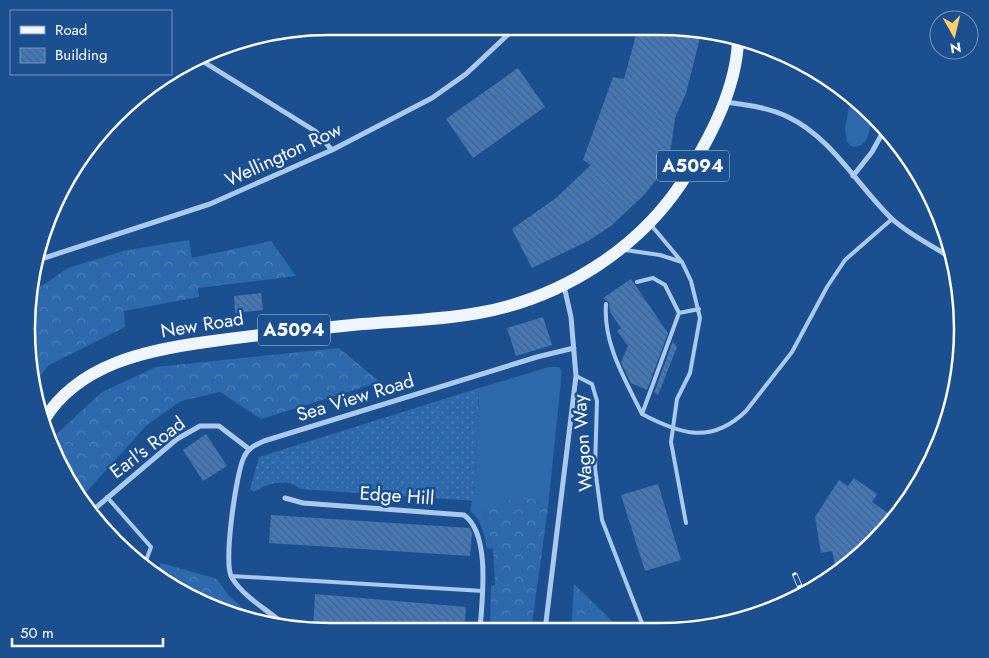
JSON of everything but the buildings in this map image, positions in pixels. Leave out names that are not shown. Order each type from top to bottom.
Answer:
[{"type":"main road","name":"A5094","points":[[563,284],[622,250],[667,205],[705,144],[724,102],[736,64],[738,45]]},
{"type":"main road","name":"New Road","points":[[48,415],[72,389],[93,374],[119,361],[162,348],[281,332],[478,313],[539,295],[563,284]]},
{"type":"street","name":"Wellington Row","points":[[44,258],[210,204],[332,150],[432,98],[466,74],[508,35]]},
{"type":"street","points":[[204,62],[315,131],[332,150]]},
{"type":"street","points":[[724,102],[766,109],[788,117],[826,145],[892,219],[944,253]]},
{"type":"street","points":[[853,176],[872,152],[882,136]]},
{"type":"street","points":[[546,623],[576,376],[571,318],[563,284]]},
{"type":"street","name":"Sea View Road","points":[[249,449],[264,441],[537,357],[574,348]]},
{"type":"street","name":"Earl's Road","points":[[96,508],[177,439],[200,426],[219,426],[249,449]]},
{"type":"street","points":[[249,449],[243,458],[233,503],[229,553],[231,576],[247,595],[278,618]]},
{"type":"street","name":"Edge Hill","points":[[285,498],[303,504],[464,515],[472,520],[476,528],[481,552],[483,591],[481,623]]},
{"type":"lane","points":[[606,304],[605,323],[615,360],[642,414],[672,430],[716,432],[738,419],[792,352],[827,287],[845,260],[892,219]]},
{"type":"lane","points":[[650,223],[668,242],[682,262],[691,281],[699,309],[698,339],[690,372],[678,399],[671,442],[686,523]]},
{"type":"lane","points":[[622,250],[660,255],[682,262]]},
{"type":"lane","points":[[638,282],[653,278],[665,285],[679,313],[642,414]]},
{"type":"lane","points":[[679,313],[699,309]]},
{"type":"lane","name":"Wagon Way","points":[[576,376],[592,384],[597,401],[595,468],[602,520],[642,623]]},
{"type":"lane","points":[[107,497],[151,547],[147,559]]},
{"type":"lane","points":[[231,576],[483,591]]},
{"type":"green space","points":[[849,104],[871,124],[865,142],[857,146],[851,146],[847,142],[845,129]]},
{"type":"green space","points":[[189,240],[192,258],[271,241],[296,276],[198,288],[199,297],[124,311],[125,327],[49,365],[40,377],[35,329],[38,288],[68,268],[127,250]]},
{"type":"green space","points":[[339,348],[380,382],[261,419],[220,392],[181,401],[147,425],[86,493],[74,476],[55,435],[102,392],[156,367]]},
{"type":"green space","points":[[549,367],[559,367],[562,371],[548,508],[527,496],[484,511],[493,549],[487,548],[480,523],[470,511],[472,501],[474,501],[479,388]]},
{"type":"green space","points":[[479,388],[474,501],[300,489],[289,483],[270,484],[254,492],[250,489],[259,457]]},
{"type":"green space","points":[[527,496],[548,508],[532,623],[490,623],[491,586],[495,585],[493,549],[484,511],[506,501]]},
{"type":"green space","points":[[161,563],[217,579],[229,596],[246,611],[199,593],[159,568]]},
{"type":"green space","points":[[574,584],[614,623],[572,623]]},
{"type":"railway","points":[[795,575],[800,588]]}]
